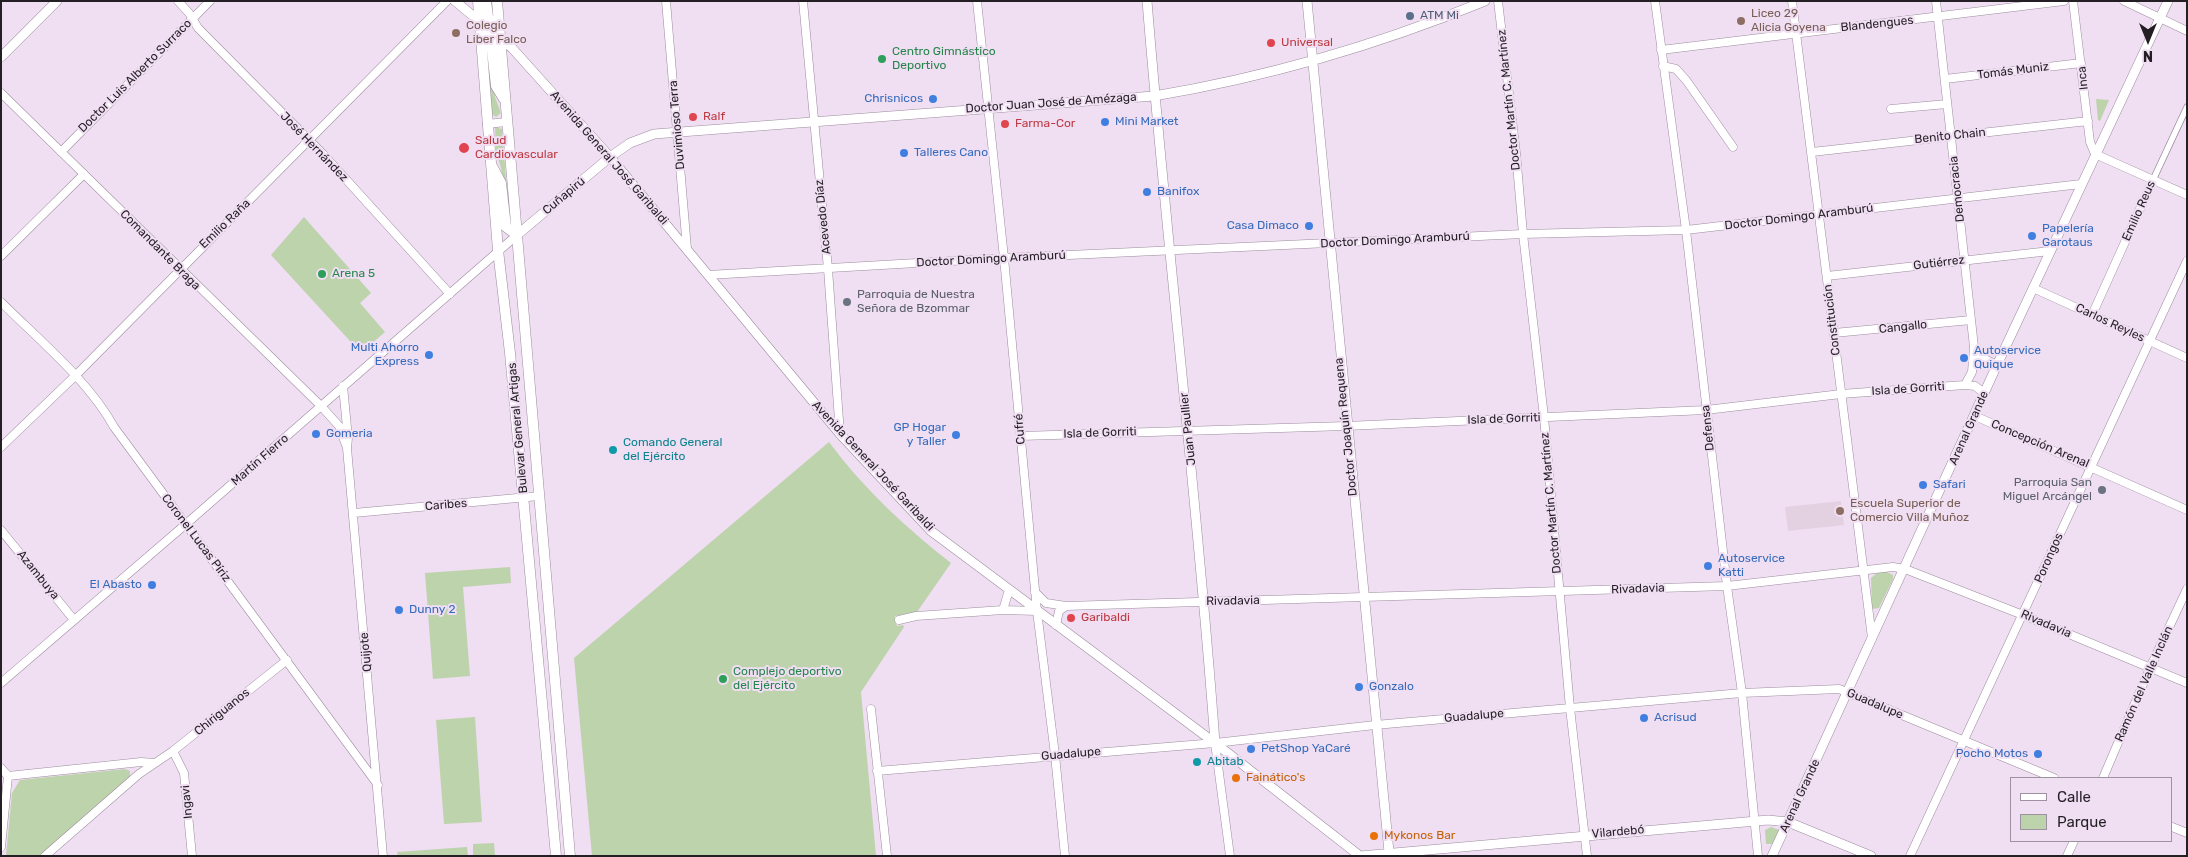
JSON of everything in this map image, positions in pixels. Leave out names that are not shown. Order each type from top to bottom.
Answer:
[{"type":"main road","name":"Bulevar General Artigas","points":[[478,1],[498,250],[524,498],[556,856]]},
{"type":"main road","points":[[486,1],[491,26],[501,39]]},
{"type":"main road","name":"Bulevar General Artigas","points":[[497,1],[570,856]]},
{"type":"main road","points":[[479,21],[491,41],[496,86],[504,100]]},
{"type":"main road","points":[[490,162],[501,183],[506,227],[517,234]]},
{"type":"street","points":[[1,57],[57,1]]},
{"type":"street","name":"José Hernández","points":[[178,1],[198,28],[310,141],[450,294]]},
{"type":"street","name":"Doctor Luis Alberto Surraco","points":[[61,152],[210,1]]},
{"type":"street","name":"Emilio Raña","points":[[1,447],[75,376],[179,269],[310,141],[447,1]]},
{"type":"street","name":"Avenida General José Garibaldi","points":[[455,1],[518,55],[610,157],[840,434],[932,531],[1037,612],[1215,743],[1360,856]]},
{"type":"street","name":"Duvimioso Terra","points":[[666,1],[687,249]]},
{"type":"street","name":"Acevedo Díaz","points":[[802,1],[828,269],[840,434]]},
{"type":"street","name":"Cufré","points":[[977,1],[1004,258],[1037,612],[1055,755],[1065,856]]},
{"type":"street","name":"Juan Paullier","points":[[1146,1],[1205,602],[1215,743],[1230,856]]},
{"type":"street","name":"Doctor Joaquín Requena","points":[[1306,1],[1328,244],[1389,852]]},
{"type":"street","name":"Doctor Juan José de Amézaga","points":[[610,157],[642,136],[813,121],[1154,96],[1198,88],[1311,60],[1437,20],[1485,1]]},
{"type":"street","name":"Doctor Martín C. Martínez","points":[[1498,1],[1544,417],[1570,708],[1587,856]]},
{"type":"street","name":"Defensa","points":[[1654,1],[1686,230],[1727,586],[1742,694],[1758,856]]},
{"type":"street","name":"Constitución","points":[[1792,1],[1873,640]]},
{"type":"street","name":"Democracia","points":[[1936,1],[1974,347],[1972,372],[1965,385]]},
{"type":"street","name":"Blandengues","points":[[1661,50],[2064,1]]},
{"type":"street","name":"Inca","points":[[2073,1],[2090,142],[2095,154]]},
{"type":"street","points":[[2124,1],[2187,31]]},
{"type":"street","name":"Arenal Grande","points":[[1772,856],[1873,640],[1984,393],[2168,1]]},
{"type":"street","name":"Tomás Muniz","points":[[1945,79],[2081,63]]},
{"type":"street","points":[[1663,66],[1676,69],[1686,80],[1733,148]]},
{"type":"street","name":"Comandante Braga","points":[[1,93],[320,406]]},
{"type":"street","points":[[1891,109],[1947,104]]},
{"type":"street","name":"Emilio Reus","points":[[2092,315],[2187,107]]},
{"type":"street","name":"Benito Chain","points":[[1812,152],[2088,121]]},
{"type":"street","points":[[487,124],[506,122]]},
{"type":"street","points":[[2095,154],[2187,195]]},
{"type":"street","name":"Cuñapirú","points":[[517,234],[610,157]]},
{"type":"street","points":[[1,256],[84,174]]},
{"type":"street","name":"Doctor Domingo Aramburú","points":[[708,275],[1004,258],[1523,234],[1686,230],[2081,184]]},
{"type":"street","name":"Martín Fierro","points":[[1,683],[517,234]]},
{"type":"street","name":"Gutiérrez","points":[[1827,276],[2050,251]]},
{"type":"street","name":"Porongos","points":[[1910,856],[2187,261]]},
{"type":"street","name":"Carlos Reyles","points":[[2034,288],[2187,358]]},
{"type":"street","name":"Coronel Lucas Píriz","points":[[1,302],[75,376],[104,409],[114,428],[378,784]]},
{"type":"street","name":"Cangallo","points":[[1834,334],[1971,320]]},
{"type":"street","points":[[1974,347],[1979,356],[1997,365]]},
{"type":"street","name":"Isla de Gorriti","points":[[1021,436],[1346,426],[1706,410],[1841,394],[1965,385],[1975,386],[1984,393]]},
{"type":"street","name":"Quijote","points":[[343,386],[384,856]]},
{"type":"street","name":"Quijote","points":[[320,406],[339,426],[347,448]]},
{"type":"street","name":"Concepción Arenal","points":[[1975,416],[2187,510]]},
{"type":"street","name":"Caribes","points":[[354,513],[539,496]]},
{"type":"street","name":"Azambuya","points":[[1,530],[74,620]]},
{"type":"street","name":"Rivadavia","points":[[1035,592],[1046,602],[1066,606],[1205,602],[1727,586],[1893,567],[1905,569],[2023,614],[2187,683]]},
{"type":"street","name":"Ramón del Valle Inclán","points":[[2103,777],[2150,668],[2187,589]]},
{"type":"street","points":[[1003,610],[1008,590]]},
{"type":"street","points":[[1056,626],[1059,611],[1066,606]]},
{"type":"street","points":[[900,620],[916,616],[1003,610],[1037,612]]},
{"type":"street","name":"Chiriguanos","points":[[45,856],[139,774],[174,751],[287,660]]},
{"type":"street","name":"Guadalupe","points":[[877,771],[1215,743],[1375,725],[1570,708],[1838,688],[2052,777]]},
{"type":"street","points":[[871,709],[887,856]]},
{"type":"street","name":"Ingavi","points":[[174,751],[184,773],[192,856]]},
{"type":"street","points":[[8,776],[141,762],[157,763]]},
{"type":"street","points":[[1,768],[8,776],[1,847]]},
{"type":"street","name":"Vilardebó","points":[[1360,856],[1755,821],[1788,822],[1872,856]]},
{"type":"street","points":[[2173,827],[2187,833]]},
{"type":"street","points":[[2067,856],[2074,842]]},
{"type":"shaded area","points":[[1841,501],[1844,525],[1788,531],[1785,507]]},
{"type":"green space","points":[[486,42],[495,97],[501,113],[496,117],[492,114]]},
{"type":"green space","points":[[2096,99],[2109,100],[2100,121],[2098,120]]},
{"type":"green space","points":[[495,127],[502,129],[509,217],[501,168],[496,152]]},
{"type":"green space","name":"Arena 5","points":[[304,217],[371,293],[360,303],[385,332],[361,353],[271,255]]},
{"type":"green space","name":"Complejo deportivo del Ejército","points":[[829,442],[886,507],[951,563],[917,612],[895,616],[897,626],[903,625],[904,627],[861,692],[876,856],[592,856],[574,658]]},
{"type":"green space","points":[[510,567],[511,583],[463,587],[470,676],[433,679],[425,573]]},
{"type":"green space","points":[[1887,572],[1893,575],[1893,579],[1879,608],[1872,609],[1871,578],[1877,573]]},
{"type":"green space","points":[[475,717],[482,822],[444,824],[436,720]]},
{"type":"green space","points":[[125,769],[130,771],[130,777],[40,856],[6,856],[12,793],[20,780]]},
{"type":"green space","points":[[1771,827],[1779,830],[1772,844],[1766,844],[1765,830]]},
{"type":"green space","points":[[494,843],[495,856],[473,856],[473,844]]},
{"type":"green space","points":[[467,847],[468,856],[398,856],[397,852]]},
{"type":"place","name":"ATM Mi","points":[[1410,16]]},
{"type":"place","name":"Liceo 29 Alicia Goyena","points":[[1741,21]]},
{"type":"place","name":"Colegio Liber Falco","points":[[456,33]]},
{"type":"place","name":"Universal","points":[[1271,43]]},
{"type":"place","name":"Centro Gimnástico Deportivo","points":[[882,59]]},
{"type":"place","name":"Chrisnicos","points":[[933,99]]},
{"type":"place","name":"Ralf","points":[[693,117]]},
{"type":"place","name":"Mini Market","points":[[1105,122]]},
{"type":"place","name":"Farma-Cor","points":[[1005,124]]},
{"type":"place","name":"Salud Cardiovascular","points":[[464,148]]},
{"type":"place","name":"Talleres Cano","points":[[904,153]]},
{"type":"place","name":"Banifox","points":[[1147,192]]},
{"type":"place","name":"Casa Dimaco","points":[[1309,226]]},
{"type":"place","name":"Papelería Garotaus","points":[[2032,236]]},
{"type":"place","name":"Arena 5","points":[[322,274]]},
{"type":"place","name":"Parroquia de Nuestra Señora de Bzommar","points":[[847,302]]},
{"type":"place","name":"Multi Ahorro Express","points":[[429,355]]},
{"type":"place","name":"Autoservice Quique","points":[[1964,358]]},
{"type":"place","name":"Gomeria","points":[[316,434]]},
{"type":"place","name":"GP Hogar y Taller","points":[[956,435]]},
{"type":"place","name":"Comando General del Ejército","points":[[613,450]]},
{"type":"place","name":"Safari","points":[[1923,485]]},
{"type":"place","name":"Parroquia San Miguel Arcángel","points":[[2102,490]]},
{"type":"place","name":"Escuela Superior de Comercio Villa Muñoz","points":[[1840,511]]},
{"type":"place","name":"Autoservice Katti","points":[[1708,566]]},
{"type":"place","name":"El Abasto","points":[[152,585]]},
{"type":"place","name":"Dunny 2","points":[[399,610]]},
{"type":"place","name":"Garibaldi","points":[[1071,618]]},
{"type":"place","name":"Complejo deportivo del Ejército","points":[[723,679]]},
{"type":"place","name":"Gonzalo","points":[[1359,687]]},
{"type":"place","name":"Acrisud","points":[[1644,718]]},
{"type":"place","name":"PetShop YaCaré","points":[[1251,749]]},
{"type":"place","name":"Pocho Motos","points":[[2038,754]]},
{"type":"place","name":"Abitab","points":[[1197,762]]},
{"type":"place","name":"Fainático's","points":[[1236,778]]},
{"type":"place","name":"Mykonos Bar","points":[[1374,836]]}]
